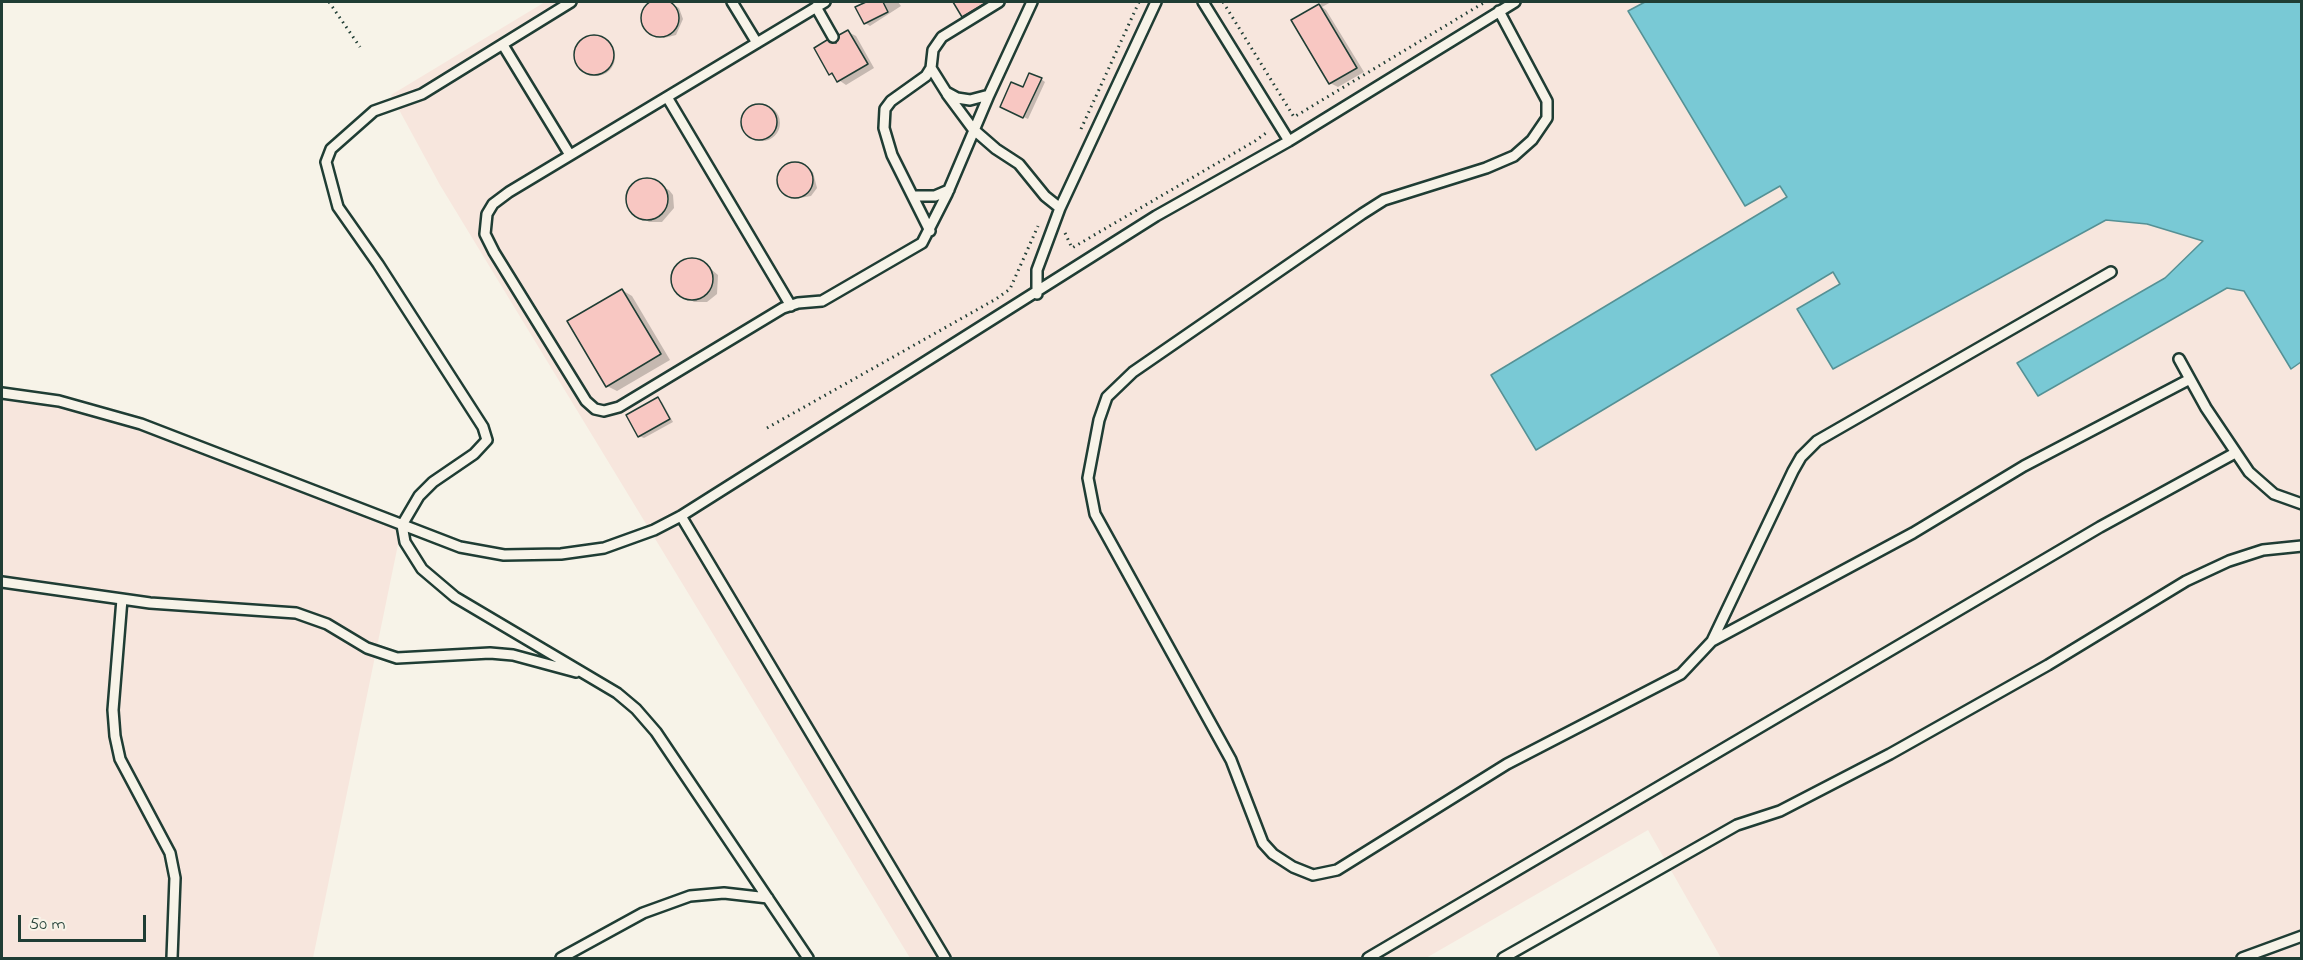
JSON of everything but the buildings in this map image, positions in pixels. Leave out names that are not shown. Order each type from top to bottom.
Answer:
[{"type":"lane","points":[[571,2],[422,94],[374,111],[332,149],[326,162],[338,207],[378,264],[477,417],[487,440],[474,454],[433,482],[419,496],[402,525],[405,542],[422,569],[455,597],[586,675],[636,709],[656,732],[808,958]]},
{"type":"lane","points":[[732,2],[757,43]]},
{"type":"lane","points":[[930,231],[892,155],[884,128],[884,118],[891,101],[926,76],[931,68],[933,50],[942,37],[999,2]]},
{"type":"lane","points":[[833,37],[820,4],[493,204],[488,214],[485,234],[586,401],[595,409],[604,411],[619,407],[791,306],[822,301],[922,243],[949,190],[1032,2]]},
{"type":"lane","points":[[1037,294],[1037,270],[1060,208],[1156,2]]},
{"type":"lane","points":[[1203,2],[1289,141]]},
{"type":"lane","points":[[2,393],[59,401],[141,424],[460,547],[493,553],[561,554],[604,548],[654,530],[681,516],[1037,294],[1156,216],[1289,141],[1515,2]]},
{"type":"lane","points":[[1499,11],[1547,101],[1547,118],[1532,140],[1514,156],[1486,168],[1384,200],[1133,372],[1107,397],[1099,420],[1088,478],[1095,514],[1231,760],[1263,843],[1273,854],[1313,875],[1337,870],[1507,764],[1681,674],[1712,640],[1797,464],[1817,441],[2111,272]]},
{"type":"lane","points":[[503,45],[570,155]]},
{"type":"lane","points":[[931,68],[974,130],[996,149],[1020,164],[1049,200],[1060,208]]},
{"type":"lane","points":[[946,92],[970,100],[989,95]]},
{"type":"lane","points":[[667,97],[791,306]]},
{"type":"lane","points":[[913,196],[935,196],[949,190]]},
{"type":"lane","points":[[2179,359],[2235,453],[2249,472],[2274,494],[2301,504]]},
{"type":"lane","points":[[1712,640],[1913,533],[2024,466],[2190,379]]},
{"type":"lane","points":[[1368,958],[2100,526],[2235,453]]},
{"type":"lane","points":[[681,516],[945,958]]},
{"type":"lane","points":[[1503,958],[1737,825],[1780,811],[1890,754],[2048,665],[2186,581],[2229,561],[2263,550],[2301,546]]},
{"type":"lane","points":[[2,582],[123,599],[296,613],[327,624],[367,648],[397,658],[501,654],[586,675]]},
{"type":"lane","points":[[123,599],[113,710],[115,735],[120,759],[170,853],[175,878],[172,958]]},
{"type":"lane","points":[[561,958],[644,913],[690,896],[724,893],[768,898]]},
{"type":"lane","points":[[2242,958],[2301,936]]},
{"type":"path","points":[[329,2],[360,47]]},
{"type":"path","points":[[1078,135],[1139,2]]},
{"type":"path","points":[[1223,2],[1294,117],[1485,2]]},
{"type":"path","points":[[1072,248],[1255,141],[1266,133],[1264,123]]},
{"type":"path","points":[[767,428],[1010,289],[1049,200]]},
{"type":"shaded area","points":[[545,2],[1645,2],[1629,11],[1745,206],[1780,186],[1787,198],[1491,375],[1536,450],[1833,272],[1840,284],[1833,369],[2106,220],[2147,224],[2203,241],[2165,278],[2017,364],[2039,396],[2227,288],[2244,291],[2291,368],[2301,362],[2301,958],[1721,958],[1648,830],[1426,958],[910,958],[440,185],[391,95]]},
{"type":"shaded area","points":[[2,393],[141,424],[402,525],[313,958],[2,958]]},
{"type":"water","points":[[1645,2],[2301,2],[2301,362],[2291,369],[2244,291],[2227,288],[2038,396],[2017,363],[2165,278],[2203,241],[2147,224],[2106,220],[1833,369],[1797,309],[1840,284],[1833,272],[1536,450],[1491,375],[1787,197],[1780,186],[1745,206],[1628,11]]}]
